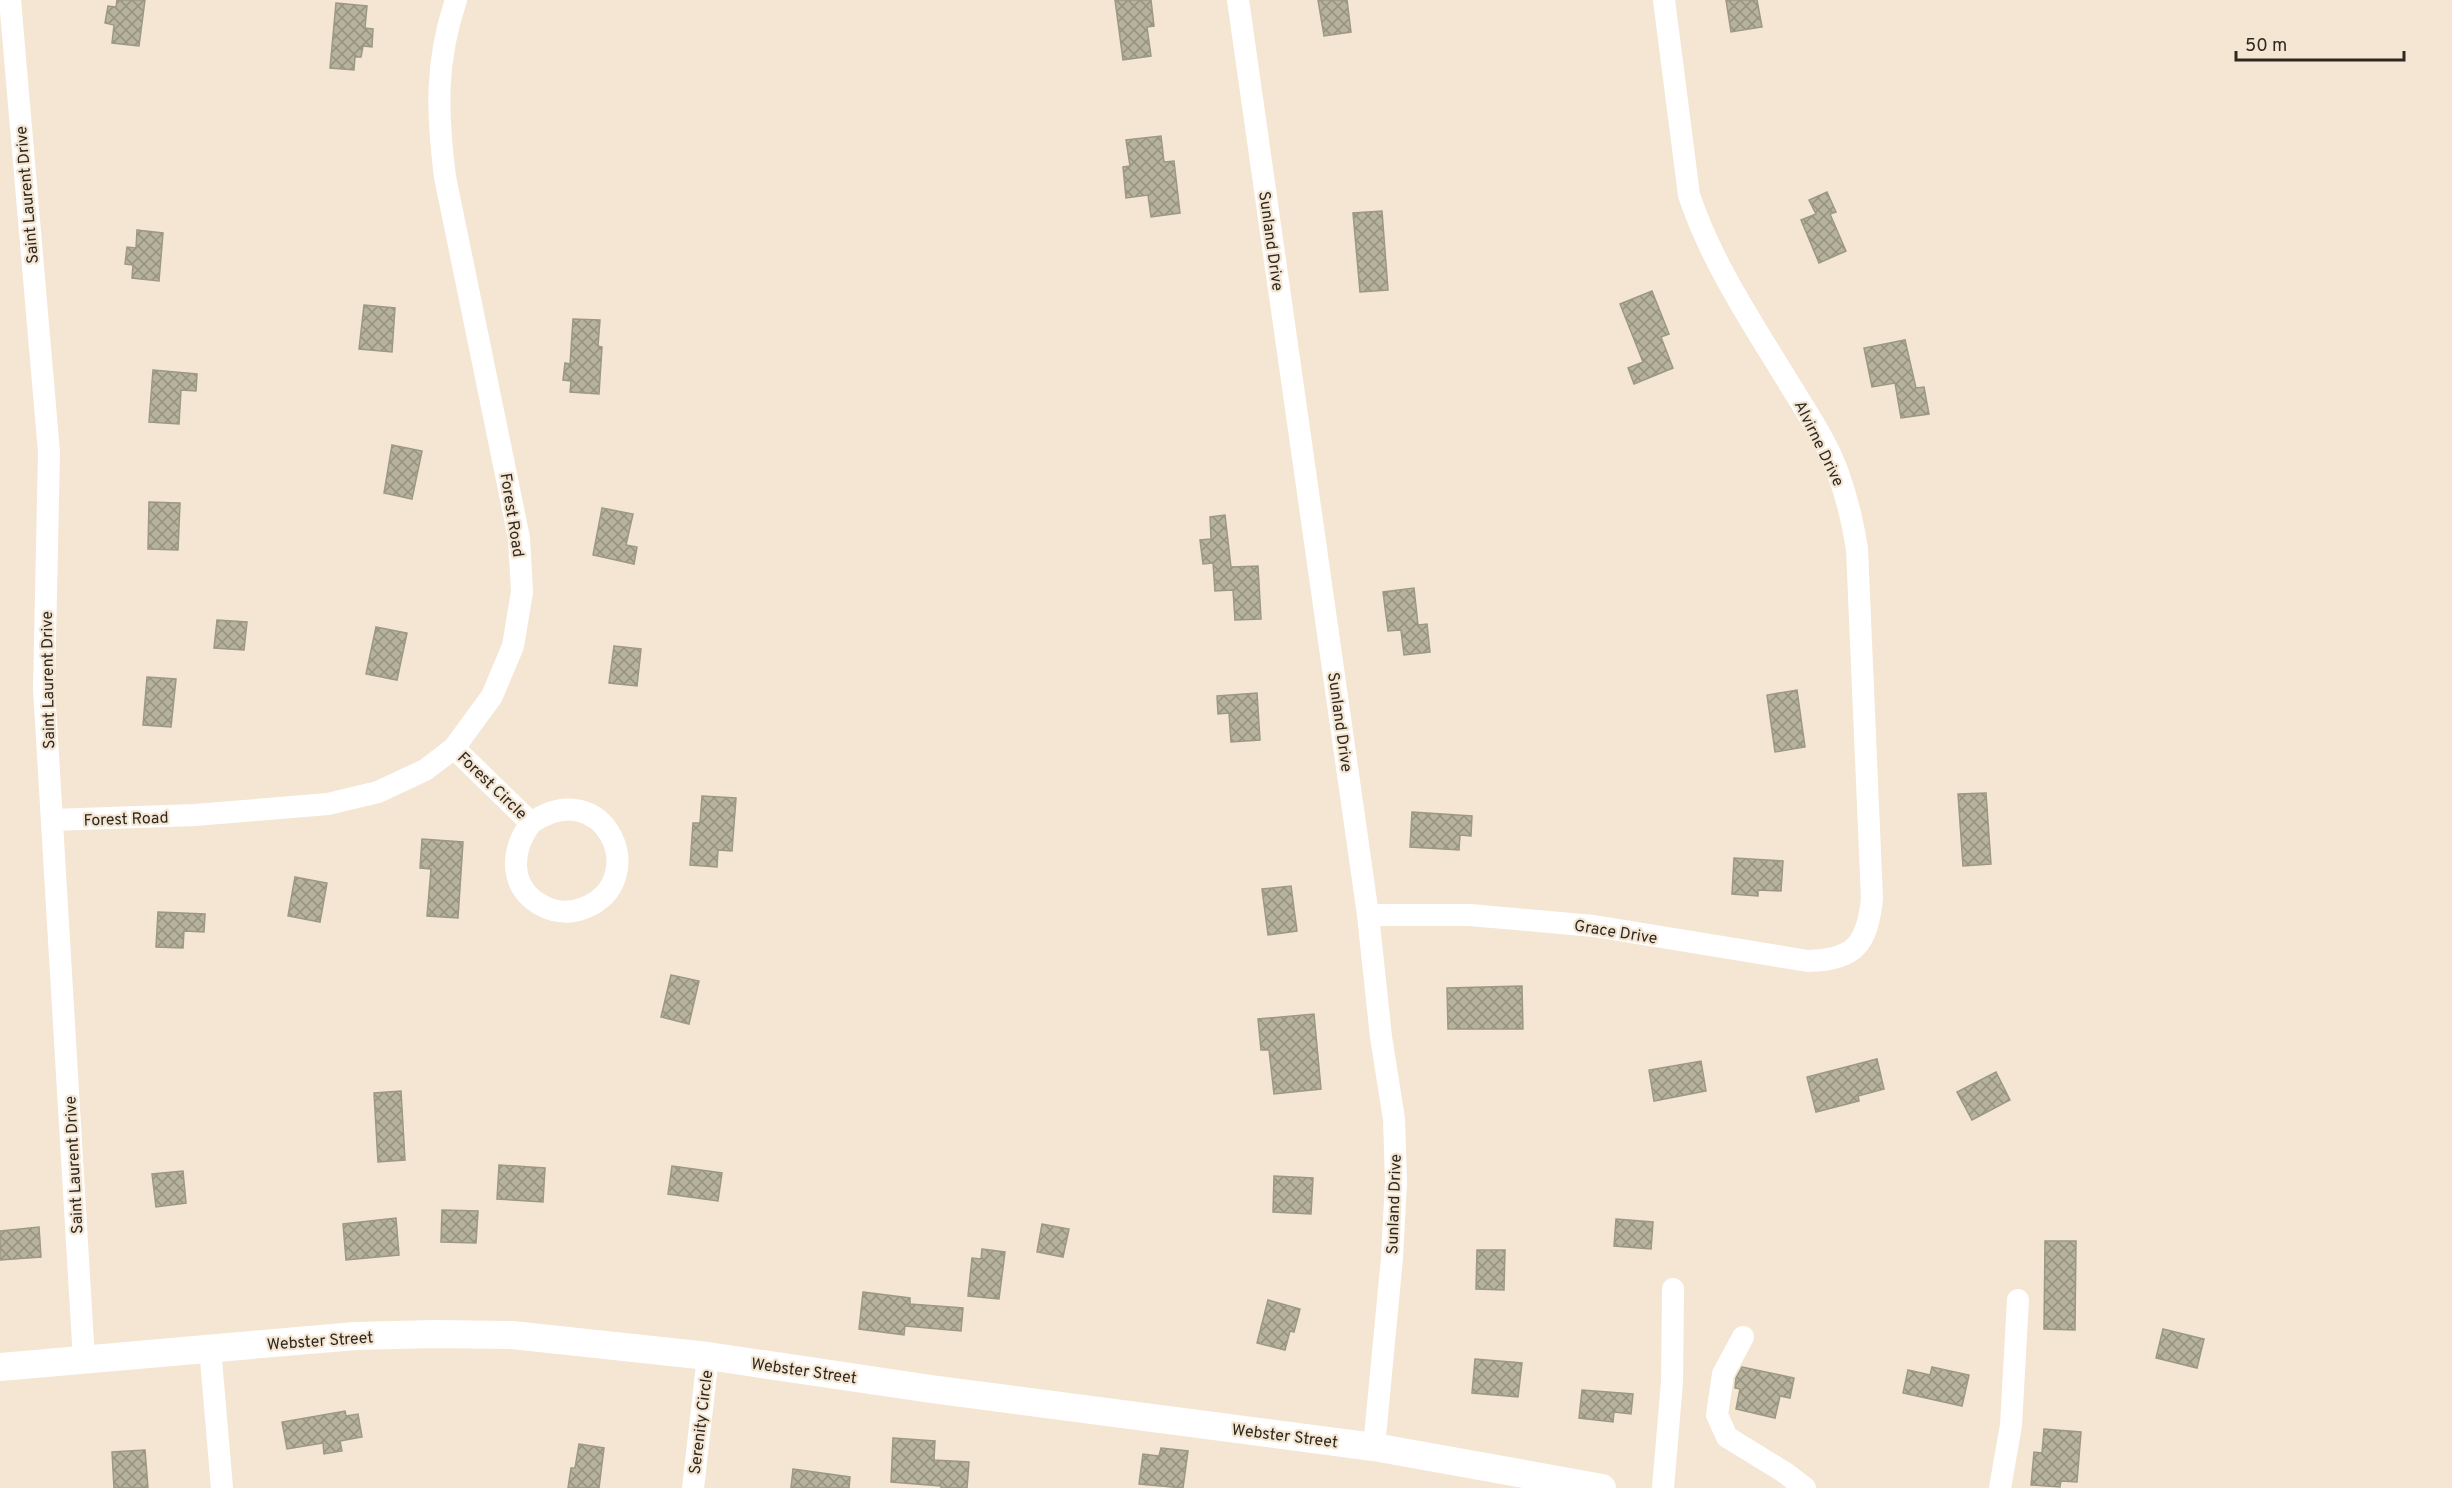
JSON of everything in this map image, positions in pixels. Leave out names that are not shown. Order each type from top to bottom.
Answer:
[{"type":"main road","name":"Webster Street","points":[[0,1367],[355,1336],[512,1335],[708,1356],[931,1389],[1374,1447],[1602,1488]]},
{"type":"street","name":"Saint Laurent Drive","points":[[10,0],[49,452],[44,688],[84,1360]]},
{"type":"street","name":"Forest Road","points":[[52,820],[195,815],[328,804],[378,792],[425,770],[454,748],[492,696],[513,646],[522,592],[519,538],[445,177],[438,124],[439,72],[449,20],[456,0]]},
{"type":"street","name":"Sunland Drive","points":[[1238,0],[1368,915],[1381,1036],[1394,1119],[1396,1182],[1392,1258],[1374,1447]]},
{"type":"street","name":"Alvirne Drive","points":[[1664,0],[1689,195],[1697,220],[1707,244],[1733,291],[1815,424],[1838,472],[1853,523],[1857,549],[1872,899],[1866,933],[1858,946]]},
{"type":"street","name":"Forest Circle","points":[[454,748],[531,823]]},
{"type":"street","name":"Forest Circle","points":[[562,808],[579,810],[602,823],[616,844],[618,861],[615,879],[606,894],[593,905],[577,911],[561,912],[544,907],[531,898],[521,885],[515,869],[515,852],[521,836],[531,823],[545,813],[562,808]]},
{"type":"street","name":"Grace Drive","points":[[1368,915],[1470,915],[1594,926],[1808,961],[1839,958],[1858,946]]},
{"type":"street","points":[[1663,1488],[1672,1382],[1673,1289]]},
{"type":"street","points":[[2000,1488],[2011,1425],[2018,1300]]},
{"type":"street","points":[[1743,1337],[1723,1374],[1717,1415],[1727,1437],[1784,1472],[1805,1488]]},
{"type":"street","points":[[210,1348],[222,1488]]},
{"type":"street","name":"Serenity Circle","points":[[693,1488],[708,1356]]},
{"type":"building","points":[[117,0],[145,0],[139,46],[112,43],[114,25],[105,23],[108,6],[116,7]]},
{"type":"building","points":[[1115,0],[1151,0],[1154,26],[1147,27],[1151,56],[1123,60]]},
{"type":"building","points":[[1318,0],[1347,0],[1351,32],[1324,36]]},
{"type":"building","points":[[1726,0],[1757,0],[1762,27],[1731,32]]},
{"type":"building","points":[[336,3],[367,6],[365,28],[373,29],[372,47],[363,46],[361,57],[355,57],[354,70],[330,68]]},
{"type":"building","points":[[1161,136],[1164,162],[1174,161],[1180,213],[1151,217],[1148,195],[1126,198],[1123,167],[1130,166],[1126,140]]},
{"type":"building","points":[[1827,192],[1836,212],[1830,214],[1846,251],[1819,263],[1801,220],[1816,214],[1809,200]]},
{"type":"building","points":[[1382,211],[1388,290],[1360,292],[1353,213]]},
{"type":"building","points":[[137,230],[163,233],[159,281],[132,278],[133,265],[125,264],[127,247],[136,248]]},
{"type":"building","points":[[1652,291],[1669,334],[1661,337],[1673,368],[1634,384],[1628,368],[1643,362],[1620,304]]},
{"type":"building","points":[[364,305],[395,308],[392,352],[359,349]]},
{"type":"building","points":[[573,319],[600,320],[598,346],[602,347],[599,394],[570,392],[571,381],[563,380],[565,363],[570,364]]},
{"type":"building","points":[[1905,340],[1916,388],[1924,387],[1929,414],[1901,418],[1895,383],[1872,387],[1864,348]]},
{"type":"building","points":[[153,370],[197,374],[196,391],[181,390],[179,424],[149,422]]},
{"type":"building","points":[[392,445],[422,451],[412,499],[384,493]]},
{"type":"building","points":[[149,502],[180,503],[178,550],[148,549]]},
{"type":"building","points":[[602,508],[633,514],[626,545],[637,547],[634,564],[593,555]]},
{"type":"building","points":[[1225,515],[1231,567],[1258,566],[1261,619],[1235,620],[1233,590],[1215,591],[1213,563],[1203,564],[1200,540],[1211,539],[1210,517]]},
{"type":"building","points":[[1414,588],[1418,625],[1427,624],[1430,652],[1404,655],[1401,630],[1388,631],[1383,592]]},
{"type":"building","points":[[217,620],[247,622],[244,650],[214,648]]},
{"type":"building","points":[[376,627],[407,633],[397,680],[366,674]]},
{"type":"building","points":[[614,646],[641,649],[637,686],[609,683]]},
{"type":"building","points":[[147,677],[176,679],[171,727],[143,725]]},
{"type":"building","points":[[1797,690],[1805,747],[1775,752],[1767,695]]},
{"type":"building","points":[[1257,693],[1260,740],[1231,742],[1229,713],[1218,714],[1217,696]]},
{"type":"building","points":[[1986,793],[1991,864],[1963,866],[1958,794]]},
{"type":"building","points":[[702,796],[736,798],[732,851],[718,850],[717,867],[690,865],[693,823],[700,823]]},
{"type":"building","points":[[1412,812],[1472,816],[1471,836],[1460,835],[1459,850],[1410,847]]},
{"type":"building","points":[[422,839],[463,842],[458,918],[427,916],[431,869],[420,868]]},
{"type":"building","points":[[1734,858],[1783,861],[1781,891],[1758,890],[1758,896],[1732,894]]},
{"type":"building","points":[[295,877],[327,883],[320,922],[288,916]]},
{"type":"building","points":[[1291,886],[1297,931],[1268,935],[1262,889]]},
{"type":"building","points":[[158,912],[205,914],[204,932],[184,931],[183,948],[156,947]]},
{"type":"building","points":[[671,975],[699,981],[689,1024],[661,1017]]},
{"type":"building","points":[[1522,986],[1523,1029],[1448,1029],[1447,988]]},
{"type":"building","points":[[1314,1014],[1321,1089],[1274,1094],[1269,1050],[1261,1050],[1258,1019]]},
{"type":"building","points":[[1877,1059],[1884,1089],[1858,1096],[1859,1101],[1816,1112],[1807,1077]]},
{"type":"building","points":[[1701,1061],[1706,1091],[1654,1101],[1649,1070]]},
{"type":"building","points":[[1996,1072],[2010,1100],[1972,1120],[1957,1092]]},
{"type":"building","points":[[401,1091],[405,1160],[378,1162],[374,1093]]},
{"type":"building","points":[[499,1165],[545,1168],[543,1202],[497,1199]]},
{"type":"building","points":[[672,1166],[722,1173],[718,1201],[668,1194]]},
{"type":"building","points":[[183,1171],[186,1203],[156,1207],[152,1174]]},
{"type":"building","points":[[1274,1176],[1313,1178],[1311,1214],[1273,1212]]},
{"type":"building","points":[[442,1210],[478,1211],[476,1243],[441,1242]]},
{"type":"building","points":[[396,1218],[399,1255],[346,1260],[343,1224]]},
{"type":"building","points":[[1616,1219],[1653,1222],[1651,1249],[1614,1246]]},
{"type":"building","points":[[1042,1224],[1069,1229],[1063,1257],[1037,1252]]},
{"type":"building","points":[[39,1227],[41,1257],[0,1260],[0,1231]]},
{"type":"building","points":[[2045,1241],[2076,1241],[2075,1330],[2044,1329]]},
{"type":"building","points":[[982,1249],[1005,1252],[999,1299],[968,1296],[972,1258],[981,1259]]},
{"type":"building","points":[[1477,1250],[1505,1250],[1504,1290],[1476,1289]]},
{"type":"building","points":[[863,1292],[910,1298],[910,1304],[963,1308],[961,1331],[905,1326],[904,1335],[859,1329]]},
{"type":"building","points":[[1268,1300],[1300,1309],[1294,1332],[1290,1331],[1285,1350],[1257,1343]]},
{"type":"building","points":[[2163,1329],[2204,1339],[2197,1368],[2156,1358]]},
{"type":"building","points":[[1475,1359],[1522,1363],[1518,1397],[1472,1393]]},
{"type":"building","points":[[1742,1367],[1794,1378],[1790,1398],[1780,1396],[1775,1418],[1736,1409],[1740,1389],[1735,1388],[1736,1378]]},
{"type":"building","points":[[1932,1367],[1969,1375],[1962,1406],[1903,1393],[1908,1370],[1930,1375]]},
{"type":"building","points":[[1582,1390],[1633,1394],[1631,1414],[1614,1412],[1613,1422],[1579,1418]]},
{"type":"building","points":[[345,1411],[346,1416],[358,1414],[362,1437],[340,1441],[342,1451],[324,1454],[323,1443],[287,1449],[282,1422]]},
{"type":"building","points":[[2044,1429],[2081,1432],[2077,1482],[2061,1481],[2060,1487],[2031,1485],[2034,1452],[2042,1453]]},
{"type":"building","points":[[893,1438],[935,1441],[934,1460],[969,1462],[967,1488],[941,1488],[941,1486],[891,1482]]},
{"type":"building","points":[[579,1444],[604,1448],[599,1488],[568,1488],[571,1468],[575,1468]]},
{"type":"building","points":[[1161,1448],[1188,1451],[1183,1488],[1139,1484],[1143,1454],[1159,1456]]},
{"type":"building","points":[[145,1450],[148,1488],[114,1488],[112,1452]]},
{"type":"building","points":[[793,1469],[850,1477],[849,1488],[791,1488]]}]
